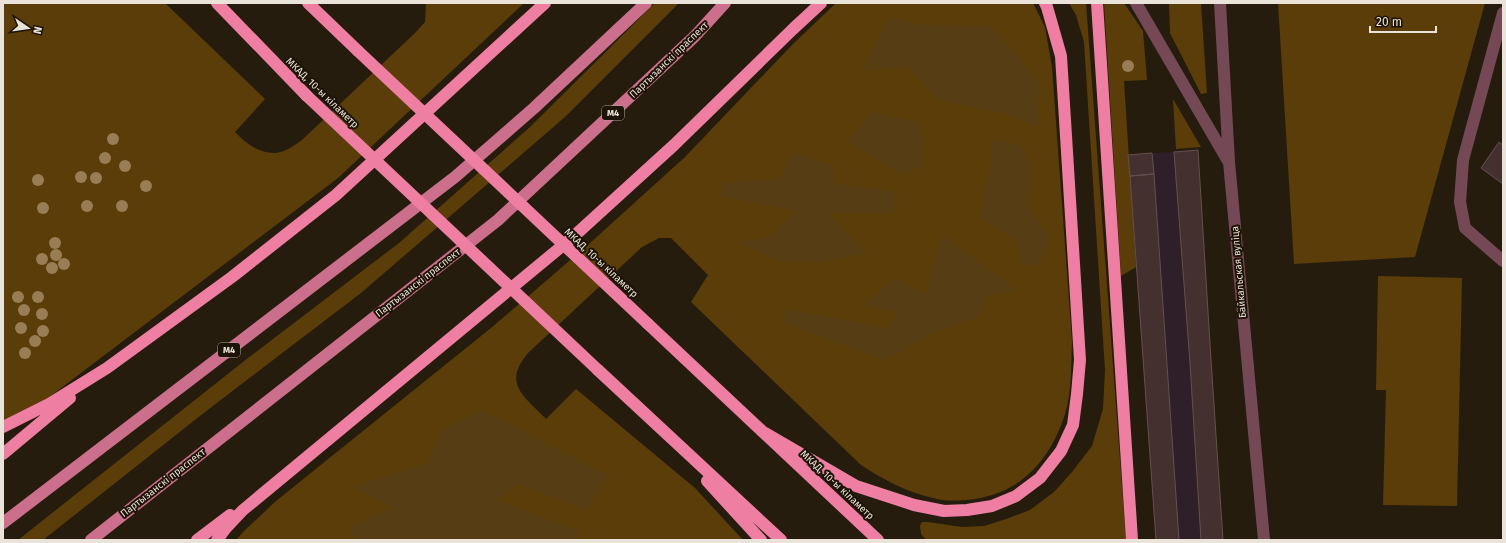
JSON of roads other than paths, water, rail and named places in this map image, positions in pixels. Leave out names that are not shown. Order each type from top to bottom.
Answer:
[{"type":"highway","name":"МКАД, 10-ы кіламетр","points":[[217,3],[307,96],[598,370],[606,380],[781,540]]},
{"type":"highway","name":"МКАД, 10-ы кіламетр","points":[[308,3],[878,540]]},
{"type":"highway","points":[[3,454],[107,368],[232,277],[336,195],[545,3]]},
{"type":"highway","points":[[792,29],[813,3]]},
{"type":"highway","points":[[217,540],[243,510],[573,237],[674,146],[792,29],[821,3]]},
{"type":"highway","points":[[765,433],[856,486],[914,505],[944,511],[967,510],[992,506],[1016,496],[1040,478],[1061,450],[1072,425],[1078,394],[1080,360],[1061,56],[1045,3]]},
{"type":"highway","points":[[1097,3],[1132,540]]},
{"type":"highway","points":[[3,427],[49,404],[107,368]]},
{"type":"highway","points":[[606,380],[695,467],[761,540]]},
{"type":"highway","points":[[197,540],[344,425]]},
{"type":"main road","name":"М4","points":[[3,523],[455,177],[534,108],[646,3]]},
{"type":"main road","name":"Партызанскі праспект","points":[[91,540],[498,220],[695,36],[725,3]]},
{"type":"street","points":[[1136,3],[1229,162]]},
{"type":"street","name":"Байкальская вуліца","points":[[1220,3],[1229,162],[1264,540]]},
{"type":"street","points":[[1503,13],[1463,160],[1460,202],[1465,228],[1503,261]]}]
